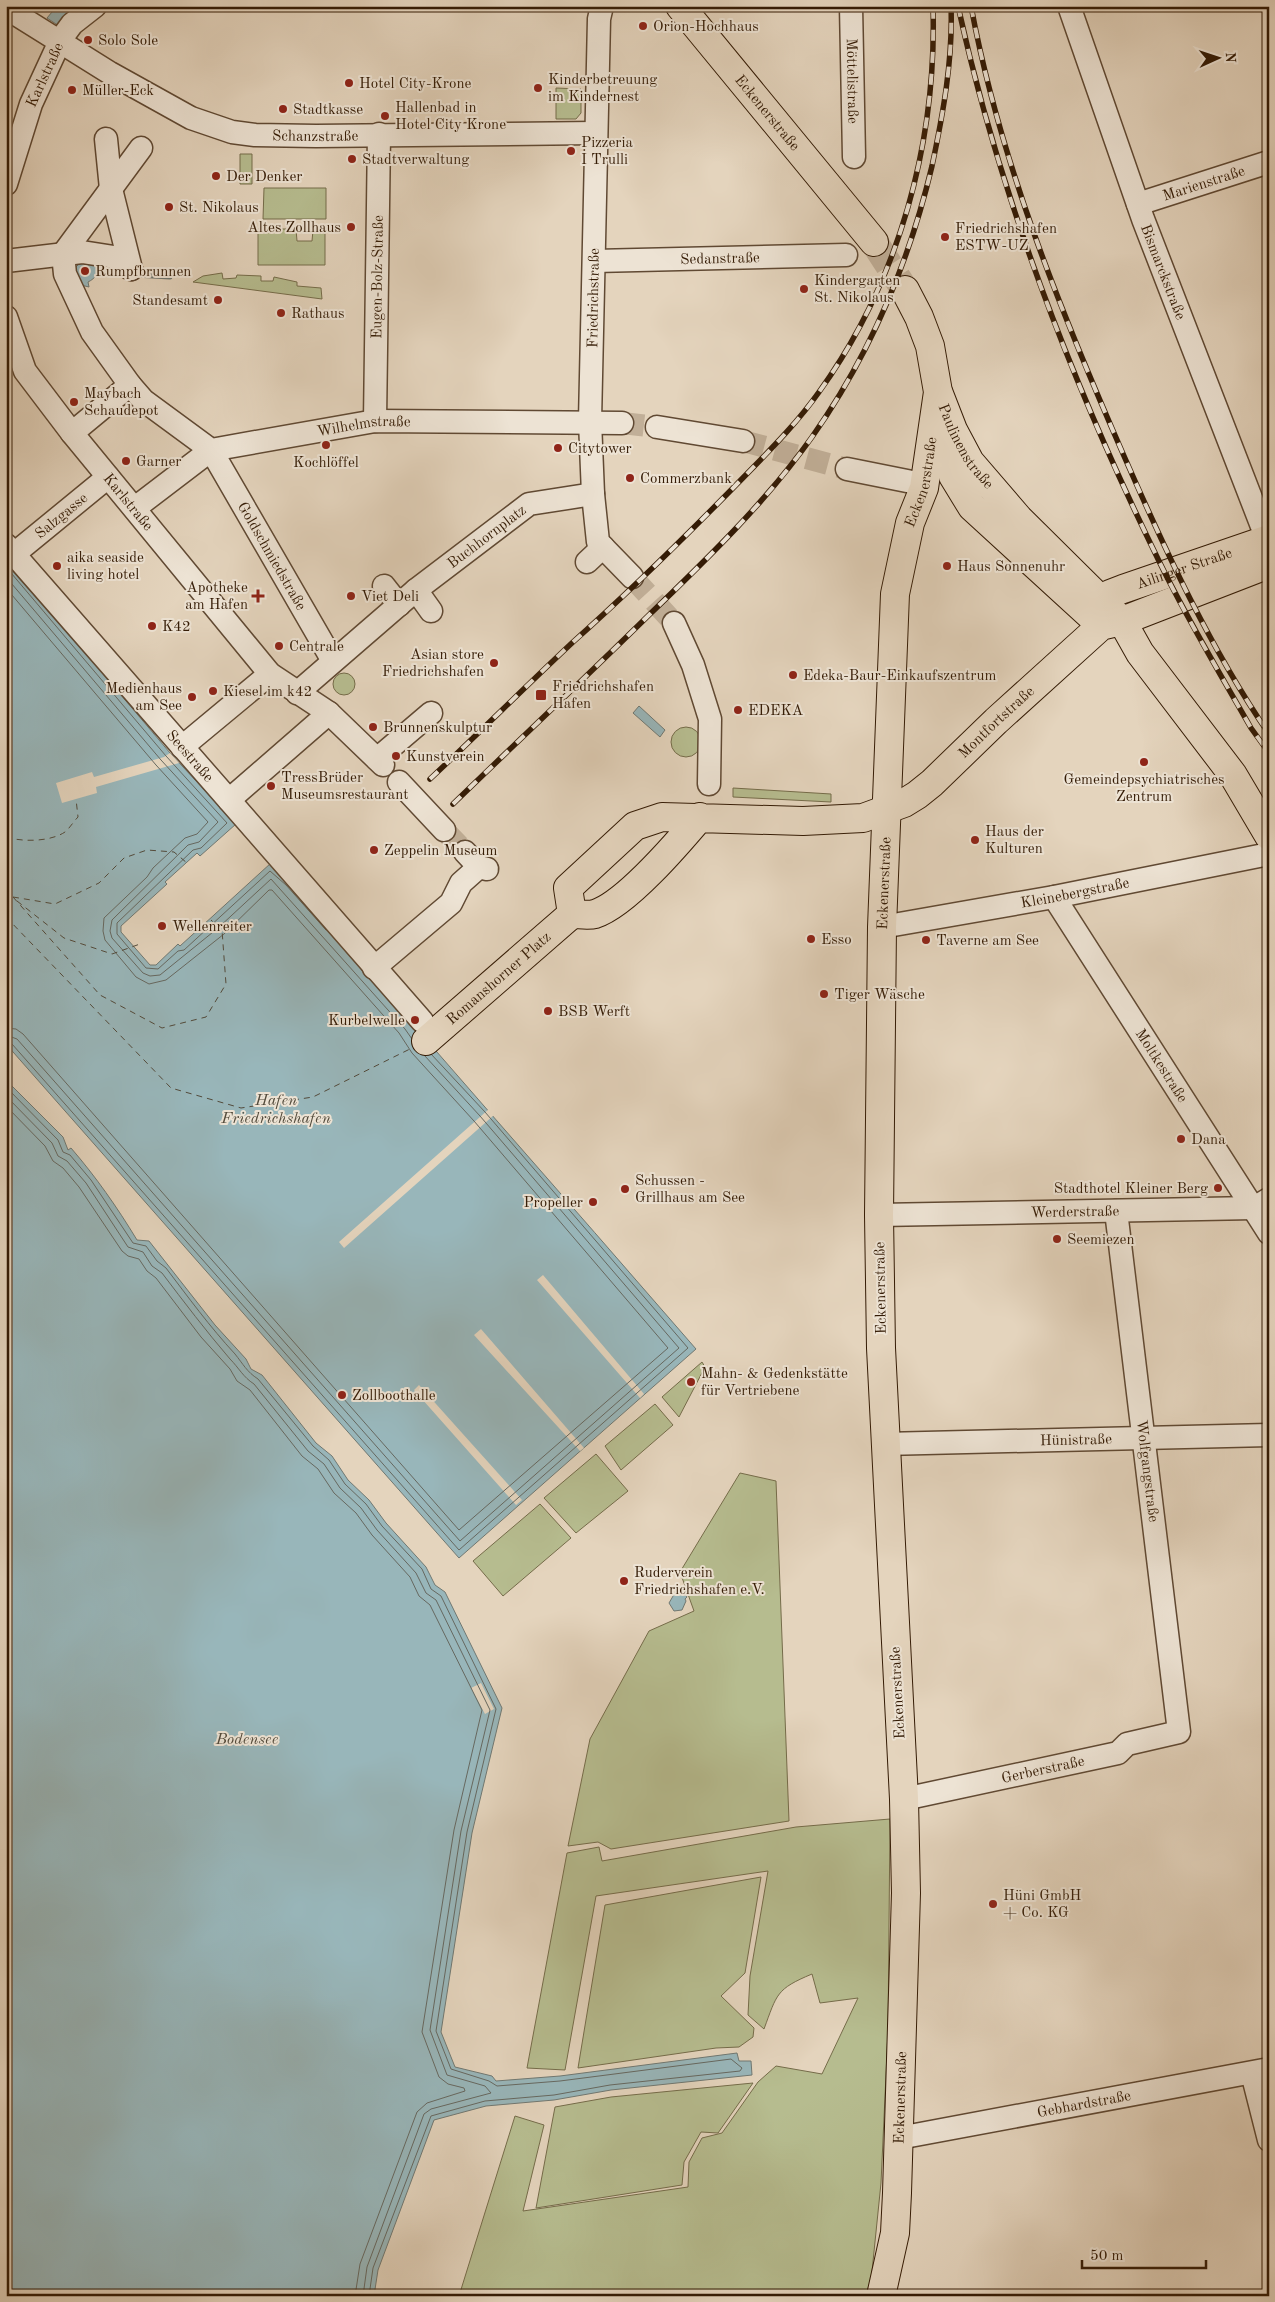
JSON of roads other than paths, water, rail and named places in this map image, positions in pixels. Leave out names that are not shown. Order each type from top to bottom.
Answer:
[{"type":"main road","name":"Eckenerstraße","points":[[680,6],[874,242]]},
{"type":"main road","name":"Eckenerstraße","points":[[881,2296],[894,2233],[899,2138],[906,1893],[904,1799],[884,1444],[879,1215],[882,927],[896,594],[938,392],[930,346],[919,317],[905,290]]},
{"type":"main road","name":"Paulinenstraße","points":[[938,392],[942,434],[953,476],[972,508],[1108,616]]},
{"type":"main road","name":"Paulinenstraße","points":[[938,392],[953,430],[970,462],[998,497],[1108,616],[1140,654],[1233,775],[1269,836]]},
{"type":"main road","points":[[918,485],[953,476],[962,476],[998,497]]},
{"type":"main road","name":"Ailinger Straße","points":[[1269,539],[1110,594],[1108,616],[1269,564]]},
{"type":"main road","name":"Montfortstraße","points":[[886,811],[917,795],[932,783],[1108,616]]},
{"type":"main road","points":[[700,817],[676,845],[614,905],[593,914],[572,914],[568,888],[635,826],[662,817],[700,817],[803,820],[863,818],[886,811]]},
{"type":"main road","name":"Romanshorner Platz","points":[[424,1031],[572,914]]},
{"type":"street","name":"Karlstraße","points":[[6,184],[31,104],[60,42],[72,24],[95,6]]},
{"type":"street","name":"Friedrichstraße","points":[[602,6],[599,19],[595,133],[595,261],[590,421],[593,494],[598,542],[632,577]]},
{"type":"street","name":"Möttelistraße","points":[[852,6],[854,157]]},
{"type":"street","name":"Bismarckstraße","points":[[1069,6],[1140,212],[1263,529],[1269,532]]},
{"type":"street","points":[[12,8],[60,42]]},
{"type":"street","name":"Schanzstraße","points":[[60,42],[191,118],[232,132],[255,135],[595,133]]},
{"type":"street","name":"Eugen-Bolz-Straße","points":[[375,420],[379,134]]},
{"type":"street","points":[[6,261],[82,252],[114,258],[131,268],[111,188],[106,139]]},
{"type":"street","points":[[135,508],[211,450],[143,400],[130,385],[92,332],[64,274],[63,254],[141,148]]},
{"type":"street","name":"Marienstraße","points":[[1140,212],[1269,162]]},
{"type":"street","name":"Sedanstraße","points":[[595,261],[846,255]]},
{"type":"street","name":"Karlstraße","points":[[6,317],[25,371],[72,433],[270,674]]},
{"type":"street","points":[[72,433],[130,385]]},
{"type":"street","name":"Wilhelmstraße","points":[[211,450],[375,420],[590,421],[622,423]]},
{"type":"street","points":[[657,427],[743,441]]},
{"type":"street","name":"Goldschmiedstraße","points":[[211,450],[333,661]]},
{"type":"street","points":[[847,469],[918,485]]},
{"type":"street","name":"Salzgasse","points":[[10,550],[108,476]]},
{"type":"street","name":"Buchhornplatz","points":[[297,693],[416,590],[529,504],[593,494]]},
{"type":"street","points":[[587,562],[603,547]]},
{"type":"street","name":"Seestraße","points":[[10,550],[374,968],[424,1031]]},
{"type":"street","points":[[384,586],[399,604]]},
{"type":"street","points":[[416,590],[431,611]]},
{"type":"street","points":[[674,623],[693,666],[710,719],[709,784]]},
{"type":"street","points":[[182,747],[270,674],[330,713],[380,762],[431,713]]},
{"type":"street","points":[[229,800],[330,713]]},
{"type":"street","points":[[399,782],[427,804],[444,830]]},
{"type":"street","name":"Kleinebergstraße","points":[[882,927],[1054,897],[1269,854]]},
{"type":"street","points":[[374,968],[450,903],[461,883],[477,863]]},
{"type":"street","name":"Moltkestraße","points":[[1054,897],[1261,1203],[1269,1233]]},
{"type":"street","name":"Werderstraße","points":[[879,1215],[1116,1211],[1261,1203]]},
{"type":"street","name":"Wolfgangstraße","points":[[1116,1211],[1179,1732]]},
{"type":"street","name":"Hünistraße","points":[[884,1444],[1269,1435]]},
{"type":"street","name":"Gerberstraße","points":[[904,1799],[1118,1753],[1127,1744],[1179,1732]]},
{"type":"street","points":[[1260,2071],[1269,2140]]},
{"type":"street","name":"Gebhardstraße","points":[[899,2138],[1260,2071]]},
{"type":"water","points":[[57,6],[66,6],[71,10],[59,26],[47,18]]},
{"type":"water","name":"Rumpfbrunnen","points":[[81,262],[96,265],[97,271],[95,277],[88,282],[89,287],[81,285],[74,269]]},
{"type":"water","name":"Hafen Friedrichshafen","points":[[6,559],[170,753],[236,824],[200,856],[197,853],[165,882],[167,884],[121,926],[121,932],[150,965],[156,965],[178,944],[180,946],[271,863],[290,882],[696,1349],[459,1558],[6,1044]]},
{"type":"water","points":[[639,706],[665,730],[660,737],[633,713]]},
{"type":"water","name":"Bodensee","points":[[6,1080],[63,1137],[68,1150],[71,1148],[89,1170],[137,1240],[149,1241],[215,1325],[246,1359],[251,1369],[262,1375],[316,1443],[332,1456],[348,1480],[369,1500],[386,1523],[426,1567],[435,1585],[445,1592],[502,1708],[472,1833],[441,2032],[455,2067],[492,2076],[496,2081],[560,2076],[737,2053],[739,2061],[751,2061],[752,2075],[611,2090],[554,2100],[486,2106],[434,2120],[378,2270],[374,2296],[6,2296]]},
{"type":"water","points":[[676,1591],[683,1591],[687,1597],[682,1610],[674,1611],[669,1603]]},
{"type":"waterway","points":[[135,275],[170,277]]},
{"type":"tunnel","points":[[874,242],[905,290]]},
{"type":"tunnel","points":[[622,423],[657,427]]},
{"type":"tunnel","points":[[743,441],[847,469]]},
{"type":"tunnel","points":[[632,577],[674,623]]},
{"type":"tunnel","points":[[444,830],[465,852]]},
{"type":"railway","points":[[430,779],[656,565],[758,463],[810,405],[847,349],[871,304],[891,257],[908,209],[920,159],[928,109],[933,57],[933,6]]},
{"type":"railway","points":[[453,804],[714,551],[756,507],[794,461],[833,406],[852,374],[885,308],[912,238],[923,202],[932,166],[946,87],[951,6]]},
{"type":"railway","points":[[958,6],[975,78],[1017,219],[1068,357],[1096,425],[1126,493],[1169,581],[1251,728],[1269,753]]},
{"type":"railway","points":[[971,6],[998,122],[1035,235],[1078,347],[1140,492],[1190,599],[1227,668],[1269,734]]},
{"type":"place","name":"Orion-Hochhaus","points":[[643,26]]},
{"type":"place","name":"Solo Sole","points":[[88,40]]},
{"type":"place","name":"Hotel City-Krone","points":[[349,83]]},
{"type":"place","name":"Kinderbetreuung im Kindernest","points":[[538,88]]},
{"type":"place","name":"Müller-Eck","points":[[72,90]]},
{"type":"place","name":"Stadtkasse","points":[[283,109]]},
{"type":"place","name":"Hallenbad in Hotel City Krone","points":[[385,116]]},
{"type":"place","name":"Pizzeria I Trulli","points":[[571,151]]},
{"type":"place","name":"Stadtverwaltung","points":[[352,159]]},
{"type":"place","name":"Der Denker","points":[[216,176]]},
{"type":"place","name":"St. Nikolaus","points":[[169,207]]},
{"type":"place","name":"Altes Zollhaus","points":[[351,227]]},
{"type":"place","name":"Friedrichshafen ESTW-UZ","points":[[945,237]]},
{"type":"place","name":"Rumpfbrunnen","points":[[85,271]]},
{"type":"place","name":"Kindergarten St. Nikolaus","points":[[804,289]]},
{"type":"place","name":"Standesamt","points":[[218,300]]},
{"type":"place","name":"Rathaus","points":[[281,313]]},
{"type":"place","name":"Maybach Schaudepot","points":[[74,402]]},
{"type":"place","name":"Kochlöffel","points":[[326,445]]},
{"type":"place","name":"Citytower","points":[[558,448]]},
{"type":"place","name":"Garner","points":[[126,461]]},
{"type":"place","name":"Commerzbank","points":[[630,478]]},
{"type":"place","name":"aika seaside living hotel","points":[[57,566]]},
{"type":"place","name":"Haus Sonnenuhr","points":[[947,566]]},
{"type":"place","name":"Apotheke am Hafen","points":[[258,596]]},
{"type":"place","name":"Viet Deli","points":[[351,596]]},
{"type":"place","name":"K42","points":[[152,626]]},
{"type":"place","name":"Centrale","points":[[279,646]]},
{"type":"place","name":"Asian store Friedrichshafen","points":[[494,663]]},
{"type":"place","name":"Edeka-Baur-Einkaufszentrum","points":[[793,675]]},
{"type":"place","name":"Kiesel im k42","points":[[213,691]]},
{"type":"place","name":"Friedrichshafen Hafen","points":[[541,695]]},
{"type":"place","name":"Medienhaus am See","points":[[192,697]]},
{"type":"place","name":"EDEKA","points":[[738,710]]},
{"type":"place","name":"Brunnenskulptur","points":[[373,727]]},
{"type":"place","name":"Kunstverein","points":[[396,756]]},
{"type":"place","name":"Gemeindepsychiatrisches Zentrum","points":[[1144,762]]},
{"type":"place","name":"TressBrüder Museumsrestaurant","points":[[271,786]]},
{"type":"place","name":"Haus der Kulturen","points":[[975,840]]},
{"type":"place","name":"Zeppelin Museum","points":[[374,850]]},
{"type":"place","name":"Wellenreiter","points":[[162,926]]},
{"type":"place","name":"Esso","points":[[811,939]]},
{"type":"place","name":"Taverne am See","points":[[926,940]]},
{"type":"place","name":"Tiger Wäsche","points":[[824,994]]},
{"type":"place","name":"BSB Werft","points":[[548,1011]]},
{"type":"place","name":"Kurbelwelle","points":[[415,1020]]},
{"type":"place","name":"Dana","points":[[1181,1139]]},
{"type":"place","name":"Stadthotel Kleiner Berg","points":[[1218,1188]]},
{"type":"place","name":"Schussen - Grillhaus am See","points":[[625,1189]]},
{"type":"place","name":"Propeller","points":[[593,1202]]},
{"type":"place","name":"Seemiezen","points":[[1057,1239]]},
{"type":"place","name":"Mahn- & Gedenkstätte für Vertriebene","points":[[691,1382]]},
{"type":"place","name":"Zollboothalle","points":[[342,1395]]},
{"type":"place","name":"Ruderverein Friedrichshafen e.V.","points":[[624,1581]]},
{"type":"place","name":"Hüni GmbH + Co. KG","points":[[993,1904]]}]
